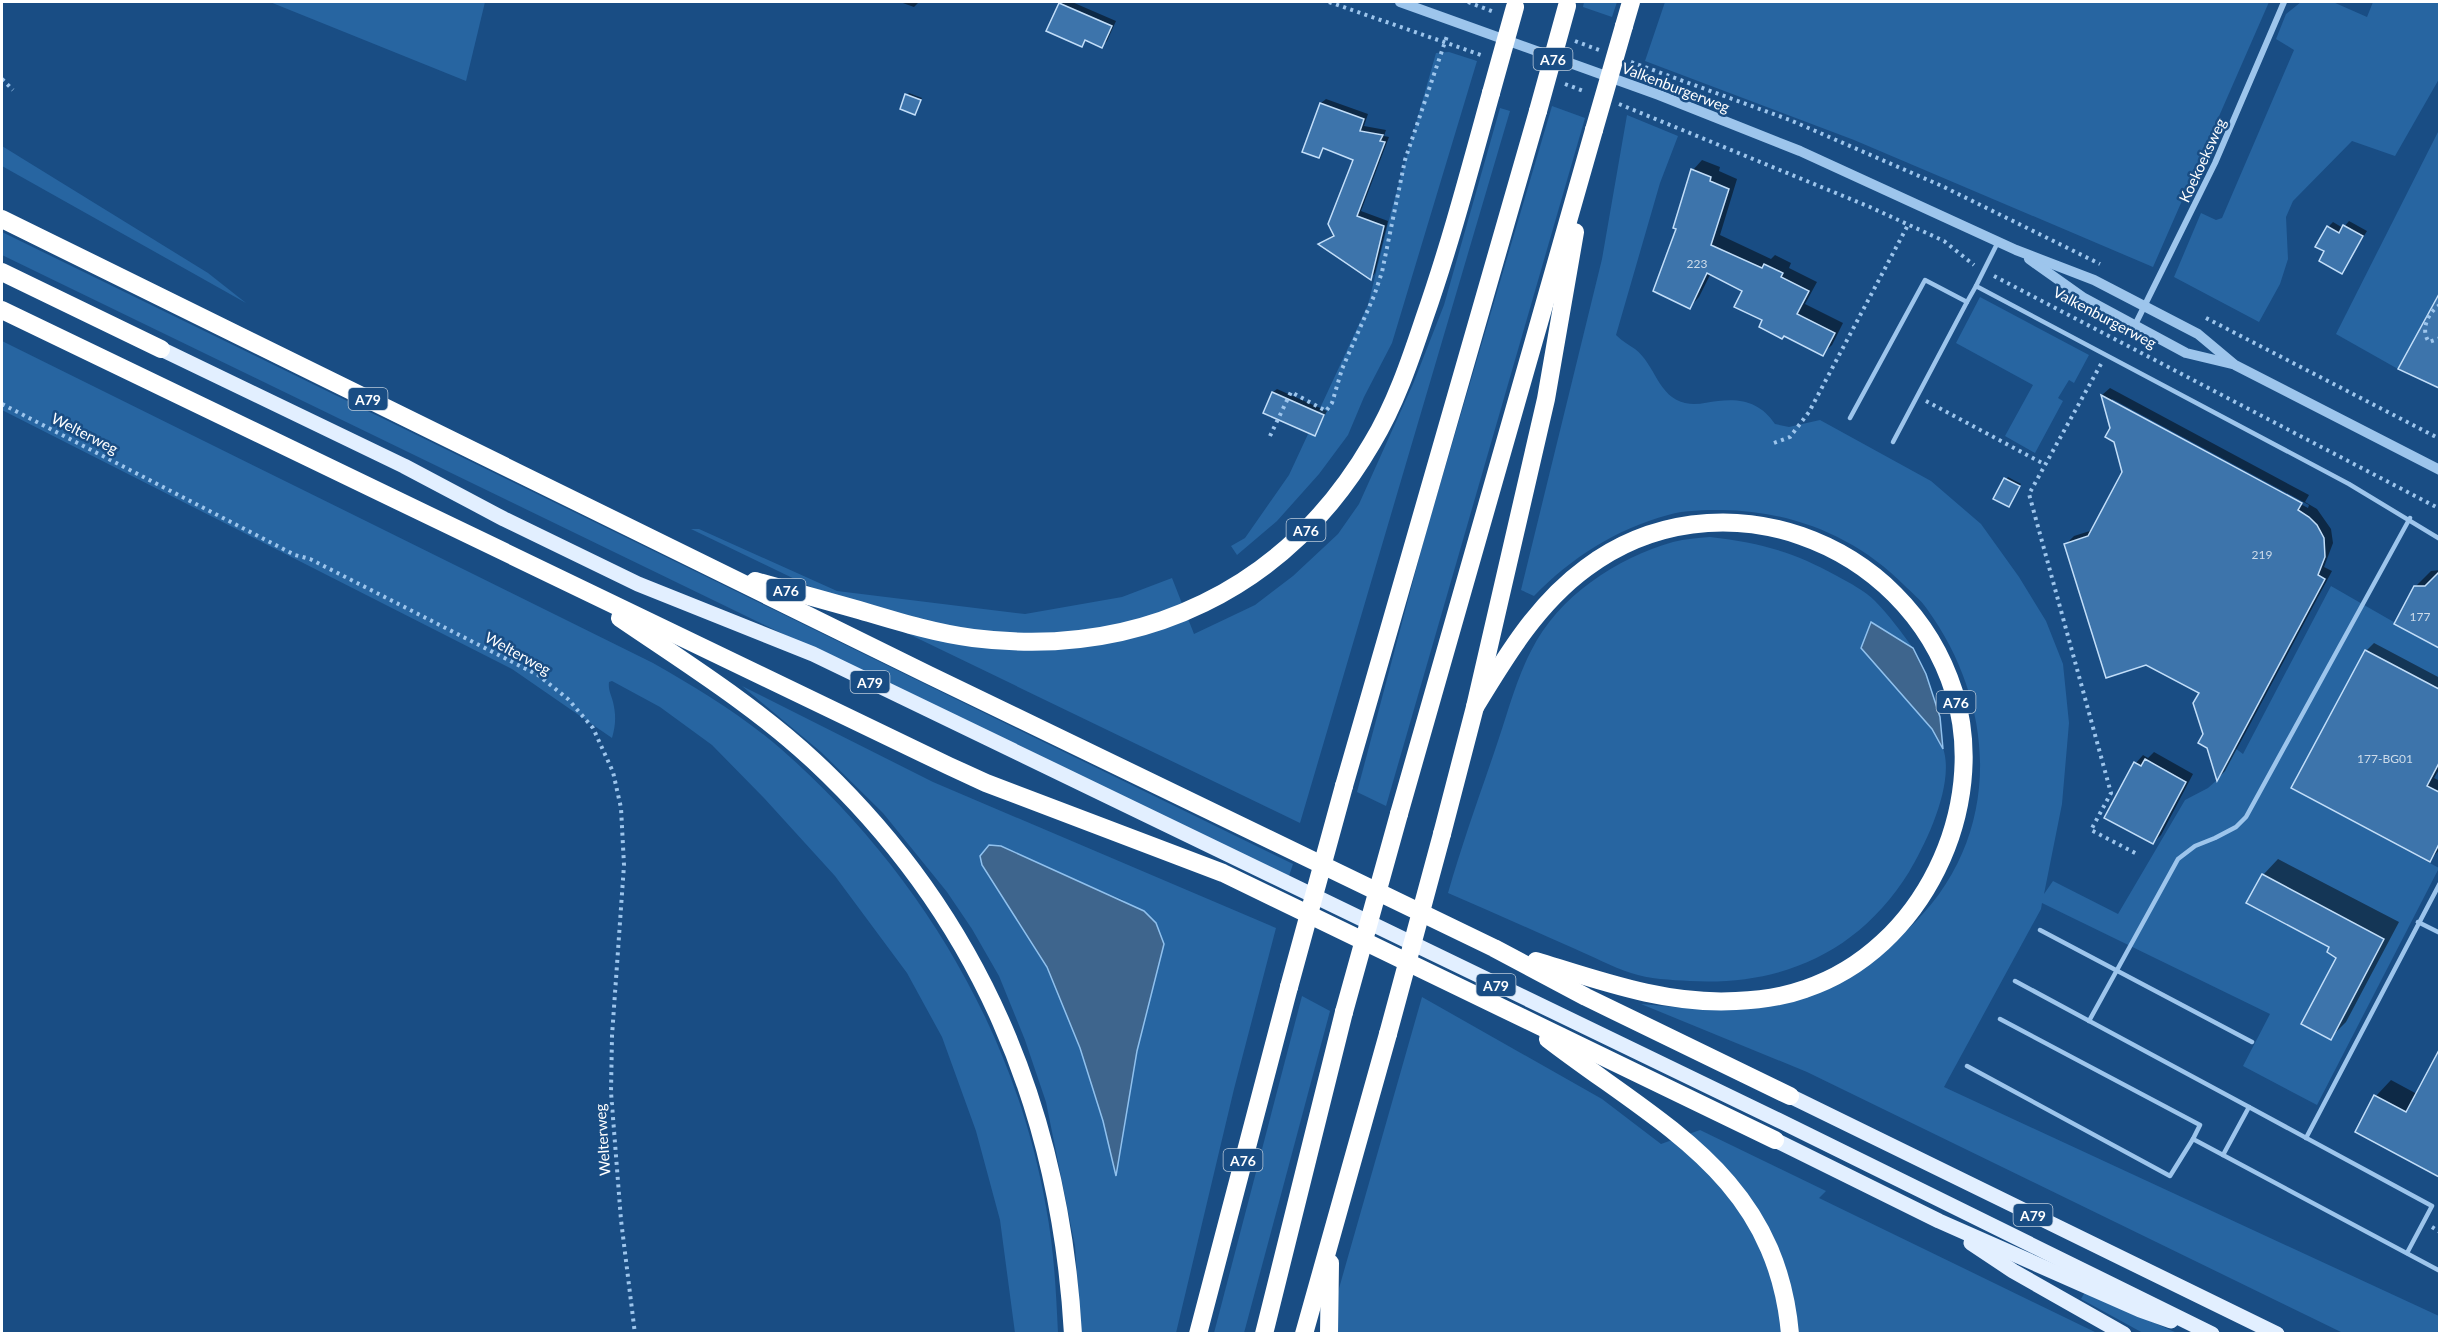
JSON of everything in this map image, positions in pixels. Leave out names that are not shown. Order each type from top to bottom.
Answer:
[{"type":"highway","name":"A76","points":[[1264,1334],[1344,1012],[1631,2]]},
{"type":"highway","name":"A76","points":[[713,570],[906,625],[972,638],[1031,642],[1086,639],[1133,630],[1180,615],[1230,591],[1275,560],[1321,514],[1343,486],[1373,442],[1396,395],[1434,290],[1516,4]]},
{"type":"highway","name":"A76","points":[[1198,1334],[1344,786],[1568,4]]},
{"type":"highway","name":"A76","points":[[1304,1334],[1388,1034],[1475,707],[1546,399],[1589,147]]},
{"type":"highway","name":"A79","points":[[2,208],[42,239]]},
{"type":"highway","name":"A79","points":[[2,219],[713,570],[1494,948],[1586,997],[1790,1096]]},
{"type":"highway","name":"A79","points":[[2,272],[161,349]]},
{"type":"highway","name":"A79","points":[[2,310],[949,766],[996,787],[1223,873],[1775,1140]]},
{"type":"highway","name":"A76","points":[[1475,707],[1526,628],[1555,594],[1604,555],[1622,545],[1666,530],[1713,523],[1754,524],[1802,535],[1843,554],[1868,570],[1907,607],[1925,631],[1941,660],[1954,694],[1964,757],[1964,780],[1955,824],[1940,863],[1918,903],[1904,920],[1852,966],[1808,988],[1784,995],[1734,1002],[1663,996],[1594,979],[1494,948]]},
{"type":"highway","name":"A79","points":[[568,583],[737,698],[796,745],[839,786],[886,837],[945,917],[974,964],[995,1005],[1031,1097],[1061,1215],[1073,1334]]},
{"type":"highway","name":"A79","points":[[1519,1016],[1680,1136],[1717,1169],[1746,1205],[1767,1242],[1784,1288],[1790,1334]]},
{"type":"highway","points":[[1329,1334],[1331,1237]]},
{"type":"main road","name":"A79","points":[[161,349],[404,466],[504,519],[629,580],[813,654],[1798,1130],[2210,1334]]},
{"type":"main road","name":"A79","points":[[1790,1096],[2277,1334]]},
{"type":"main road","name":"A79","points":[[1775,1140],[1939,1221],[2140,1310],[2210,1334]]},
{"type":"main road","name":"A79","points":[[1939,1221],[2013,1271],[2124,1334]]},
{"type":"street","name":"Valkenburgerweg","points":[[1400,2],[1669,99],[1800,151],[2016,250],[2094,280],[2198,334],[2235,365],[2439,470]]},
{"type":"street","name":"Koekoeksweg","points":[[2135,325],[2215,163],[2284,2]]},
{"type":"street","name":"Valkenburgerweg","points":[[2016,250],[2084,298],[2186,354],[2235,365]]},
{"type":"lane","points":[[1893,442],[1998,242]]},
{"type":"lane","points":[[1850,418],[1925,280],[1966,302]]},
{"type":"lane","points":[[1976,286],[2319,468],[2409,519],[2439,539]]},
{"type":"lane","points":[[2089,1021],[2178,859],[2195,846],[2236,827],[2246,817],[2409,519]]},
{"type":"lane","points":[[2306,1138],[2439,883]]},
{"type":"lane","points":[[2418,922],[2439,933]]},
{"type":"lane","points":[[2040,930],[2252,1042]]},
{"type":"lane","points":[[2015,981],[2432,1206],[2407,1254]]},
{"type":"lane","points":[[1967,1066],[2170,1176],[2200,1125],[2000,1019]]},
{"type":"lane","points":[[2223,1155],[2249,1107]]},
{"type":"lane","points":[[2193,1139],[2439,1271]]},
{"type":"path","points":[[1329,2],[1444,43]]},
{"type":"path","points":[[1270,436],[1291,392],[1326,411],[1332,403],[1342,369],[1382,272],[1405,160],[1453,21]]},
{"type":"path","points":[[2,79],[13,90]]},
{"type":"path","points":[[1790,120],[1942,186],[2101,264]]},
{"type":"path","name":"Valkenburgerweg","points":[[1754,158],[1944,241],[1983,270],[2439,509]]},
{"type":"path","points":[[1774,443],[1791,437],[1809,412],[1919,204]]},
{"type":"path","points":[[2439,304],[2424,327],[2424,336],[2429,342],[2439,338]]},
{"type":"path","points":[[2203,317],[2439,439]]},
{"type":"path","points":[[2115,340],[2029,494],[2111,792],[2091,830],[2137,854]]},
{"type":"path","points":[[1917,396],[2044,464]]},
{"type":"path","name":"Welterweg","points":[[2,404],[295,555],[310,559],[538,675],[568,699],[593,728],[613,772],[624,828],[624,865],[612,1036],[611,1092],[620,1210],[635,1334]]},
{"type":"shaded area","points":[[270,2],[485,2],[466,81]]},
{"type":"shaded area","points":[[1584,2],[1617,2],[1612,17],[1583,7]]},
{"type":"shaded area","points":[[1665,2],[2269,2],[2153,267],[1854,140],[1645,61]]},
{"type":"shaded area","points":[[2301,2],[2333,2],[2367,17],[2373,2],[2439,2],[2439,79],[2395,156],[2352,141],[2293,201],[2286,217],[2288,259],[2280,284],[2259,322],[2174,277],[2201,213],[2216,220],[2222,218],[2294,50],[2276,39],[2286,14]]},
{"type":"shaded area","points":[[1449,52],[1477,61],[1392,343],[1364,397],[1348,435],[1319,474],[1277,521],[1237,555],[1231,546],[1245,538],[1289,475],[1368,305],[1391,212],[1436,53]]},
{"type":"shaded area","points":[[1552,106],[1585,118],[1386,806],[1357,792],[1426,532]]},
{"type":"shaded area","points":[[1500,108],[1510,111],[1300,823],[691,529],[699,529],[837,591],[1025,614],[1122,597],[1172,578],[1194,634],[1255,605],[1293,576],[1338,534],[1359,504],[1413,384],[1444,305]]},
{"type":"shaded area","points":[[1627,115],[1678,136],[1660,183],[1616,335],[1642,355],[1663,387],[1676,400],[1694,404],[1727,400],[1743,401],[1764,411],[1775,424],[1789,427],[1820,420],[1931,481],[1981,524],[2019,577],[2046,621],[2063,664],[2069,723],[2062,804],[2044,894],[2053,881],[2118,914],[2185,800],[2208,788],[2217,780],[2235,748],[2243,754],[2331,586],[2439,648],[2439,689],[2365,650],[2291,788],[2439,868],[2317,1105],[2243,1066],[2270,1014],[2042,903],[2041,909],[1944,1087],[2439,1316],[2439,1333],[2343,1333],[1807,1072],[1641,1004],[1702,1009],[1760,1007],[1787,998],[1881,953],[1906,931],[1937,896],[1960,858],[1974,818],[1980,775],[1978,732],[1968,690],[1951,648],[1927,609],[1885,568],[1865,553],[1820,530],[1773,515],[1748,512],[1709,510],[1675,513],[1630,528],[1595,546],[1563,569],[1534,596],[1521,590],[1602,259]]},
{"type":"shaded area","points":[[2439,130],[2439,293],[2398,369],[2336,334]]},
{"type":"shaded area","points":[[2,146],[208,273],[246,303],[2,166]]},
{"type":"shaded area","points":[[2,232],[1293,864],[1288,879],[2,255]]},
{"type":"shaded area","points":[[1980,297],[2089,355],[2074,383],[2069,380],[2058,398],[2063,401],[2035,453],[2005,436],[2033,385],[1956,343]]},
{"type":"shaded area","points":[[2,341],[653,663],[703,693],[766,737],[830,795],[875,845],[916,899],[952,956],[984,1015],[1011,1077],[1031,1141],[1046,1207],[1051,1238],[1058,1333],[1015,1333],[1000,1220],[976,1131],[942,1037],[907,973],[835,876],[712,745],[660,707],[612,681],[609,682],[609,690],[615,715],[612,738],[512,669],[2,410]]},
{"type":"shaded area","points":[[1710,537],[1760,545],[1790,554],[1847,581],[1875,601],[1913,648],[1871,622],[1903,692],[1940,741],[1946,762],[1945,778],[1931,829],[1909,872],[1889,900],[1867,923],[1842,943],[1816,958],[1787,970],[1756,977],[1724,981],[1660,979],[1617,968],[1448,893],[1516,687],[1525,663],[1543,631],[1573,597],[1611,569],[1631,558],[1673,542]]},
{"type":"shaded area","points":[[1871,622],[1913,648],[1926,674],[1940,717],[1943,749],[1932,729],[1861,648]]},
{"type":"shaded area","points":[[742,686],[933,782],[1276,928],[1234,1089],[1176,1333],[1081,1333],[1075,1246],[1046,1102],[1025,1040],[999,976],[947,892],[883,813],[821,752]],"holes":[[[982,865],[1042,866],[1123,900],[1164,944],[1137,1051],[1115,1173],[1103,1121],[1080,1048],[1047,967]]]},
{"type":"shaded area","points":[[989,845],[1001,846],[1144,911],[1156,923],[1164,944],[1137,1051],[1116,1176],[1103,1121],[1080,1048],[1047,967],[982,865],[980,856]]},
{"type":"shaded area","points":[[1302,996],[1330,1011],[1244,1333],[1214,1333]]},
{"type":"shaded area","points":[[1422,997],[1602,1099],[1661,1144],[1700,1130],[1826,1191],[1819,1198],[2097,1333],[1326,1334]]},
{"type":"shaded area","points":[[2085,1292],[2177,1333],[2143,1333],[2081,1299]]},
{"type":"building","points":[[1059,3],[1112,26],[1102,48],[1085,40],[1082,47],[1046,31]]},
{"type":"building","points":[[905,94],[921,100],[915,115],[900,109]]},
{"type":"building","points":[[1320,103],[1364,119],[1360,131],[1383,135],[1380,141],[1385,142],[1357,216],[1384,226],[1371,280],[1318,244],[1334,236],[1328,224],[1353,160],[1323,148],[1319,158],[1302,152]]},
{"type":"building","points":[[1691,169],[1711,177],[1710,181],[1729,189],[1711,245],[1762,268],[1764,264],[1783,273],[1781,277],[1809,291],[1797,314],[1835,333],[1823,356],[1784,336],[1782,339],[1759,327],[1762,320],[1734,307],[1742,291],[1707,273],[1690,309],[1653,291],[1676,229],[1673,228]]},
{"type":"building","points":[[2343,225],[2363,236],[2342,274],[2319,261],[2324,251],[2315,247],[2327,226],[2339,233]]},
{"type":"building","points":[[2439,294],[2439,388],[2398,369]]},
{"type":"building","points":[[1272,392],[1324,415],[1315,436],[1263,413]]},
{"type":"building","points":[[2101,395],[2302,503],[2298,510],[2317,525],[2324,538],[2325,557],[2318,575],[2325,579],[2217,781],[2207,748],[2198,743],[2203,734],[2193,703],[2199,693],[2146,665],[2106,678],[2064,544],[2088,536],[2122,472],[2114,442],[2105,437],[2110,428]]},
{"type":"building","points":[[2004,478],[2020,486],[2009,507],[1993,499]]},
{"type":"building","points":[[2439,572],[2439,648],[2394,624],[2414,586],[2425,586]]},
{"type":"building","points":[[2365,650],[2439,689],[2439,763],[2427,786],[2439,792],[2439,844],[2430,862],[2291,788]]},
{"type":"building","points":[[2145,759],[2186,782],[2153,844],[2104,818],[2134,762],[2141,766]]},
{"type":"building","points":[[2262,874],[2384,939],[2331,1040],[2301,1024],[2336,958],[2327,952],[2329,947],[2246,903]]},
{"type":"building","points":[[2439,1050],[2439,1177],[2355,1132],[2374,1095],[2406,1112]]}]
